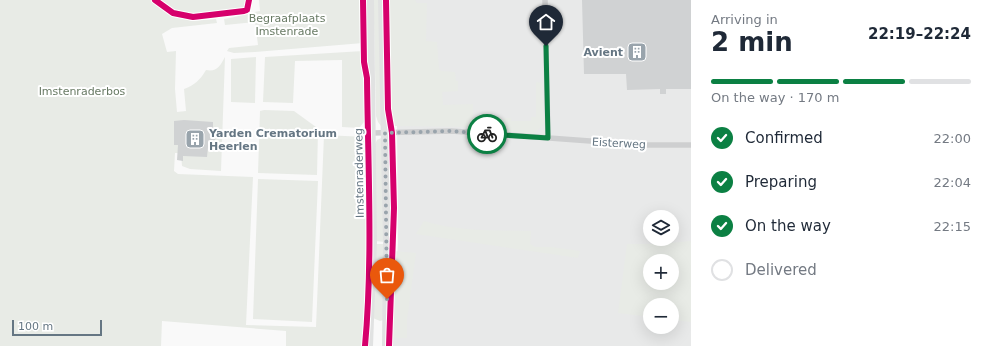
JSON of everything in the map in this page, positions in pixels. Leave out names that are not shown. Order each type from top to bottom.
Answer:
[{"type":"street","points":[[155,0],[173,14],[192,17],[244,11],[249,7],[249,0]]},
{"type":"street","name":"Imstenraderweg","points":[[369,346],[372,270],[370,0]]},
{"type":"street","points":[[382,0],[387,243],[386,346]]},
{"type":"street","points":[[545,0],[548,138]]},
{"type":"street","name":"Eisterweg","points":[[372,133],[452,131],[645,145],[691,145]]},
{"type":"shaded area","points":[[396,0],[691,0],[691,346],[391,346],[398,243]]},
{"type":"green space","name":"Imstenraderbos","points":[[0,0],[248,0],[243,10],[212,16],[172,14],[192,21],[216,19],[217,23],[172,28],[162,34],[167,52],[176,51],[175,89],[177,112],[186,111],[184,89],[197,82],[206,70],[218,68],[225,57],[221,171],[190,169],[182,166],[181,153],[175,153],[174,171],[178,174],[253,177],[246,325],[316,327],[324,135],[366,137],[368,268],[363,346],[286,346],[286,331],[162,321],[161,346],[0,346]]},
{"type":"green space","name":"Begraafplaats Imstenrade","points":[[259,0],[362,0],[363,43],[255,52],[234,53],[227,51],[229,48],[258,45],[255,22],[225,25],[224,19],[260,11]]},
{"type":"green space","points":[[372,0],[381,0],[381,126],[376,116],[374,22]]},
{"type":"green space","points":[[387,0],[415,0],[417,3],[427,3],[426,41],[437,42],[439,69],[441,71],[455,72],[456,81],[458,81],[458,91],[442,92],[443,105],[473,104],[473,120],[489,121],[490,118],[497,119],[499,122],[497,130],[480,130],[478,127],[395,126],[392,114],[390,114]]},
{"type":"green space","points":[[363,51],[365,117],[364,122],[359,128],[342,127],[342,60],[295,61],[293,103],[263,102],[265,57]]},
{"type":"green space","points":[[256,57],[255,103],[231,102],[231,59]]},
{"type":"green space","points":[[536,82],[542,83],[544,124],[533,134],[507,132],[504,129],[504,118],[511,118],[511,121],[531,121],[531,117],[536,117]]},
{"type":"green space","points":[[260,111],[294,111],[316,127],[318,131],[317,175],[258,173]]},
{"type":"green space","points":[[381,138],[385,242],[375,241],[375,144],[377,140]]},
{"type":"green space","points":[[258,179],[318,181],[312,322],[253,319]]},
{"type":"green space","points":[[424,221],[437,225],[464,229],[531,231],[530,244],[535,247],[551,247],[580,251],[578,258],[416,234]]},
{"type":"green space","points":[[691,241],[691,322],[679,321],[679,298],[643,298],[643,316],[618,313],[627,244],[643,244],[643,246],[679,246],[679,242]]},
{"type":"green space","points":[[375,244],[385,244],[383,320],[380,321],[373,318]]},
{"type":"green space","points":[[394,251],[416,253],[407,320],[407,338],[393,338]]},
{"type":"building","name":"Avient","points":[[582,0],[691,0],[691,89],[666,89],[666,94],[660,94],[660,89],[627,90],[626,74],[584,74]]},
{"type":"building","name":"Yarden Crematorium Heerlen","points":[[184,120],[213,122],[213,131],[216,131],[215,142],[212,142],[212,147],[208,147],[207,157],[183,156],[183,161],[177,160],[178,145],[174,145],[174,121]]},
{"type":"cycle path","points":[[155,0],[173,13],[193,17],[244,11],[247,10],[249,0]]},
{"type":"cycle path","points":[[363,0],[364,62],[367,78],[369,212],[369,279],[365,346]]},
{"type":"cycle path","points":[[386,0],[388,109],[392,133],[394,208],[389,346]]},
{"type":"way so far","points":[[387,299],[385,133],[452,131],[487,134]]},
{"type":"place","name":"Avient","points":[[637,52]]},
{"type":"place","name":"Yarden Crematorium Heerlen","points":[[195,139]]},
{"type":"route","points":[[487,134],[548,138],[546,46]]}]
